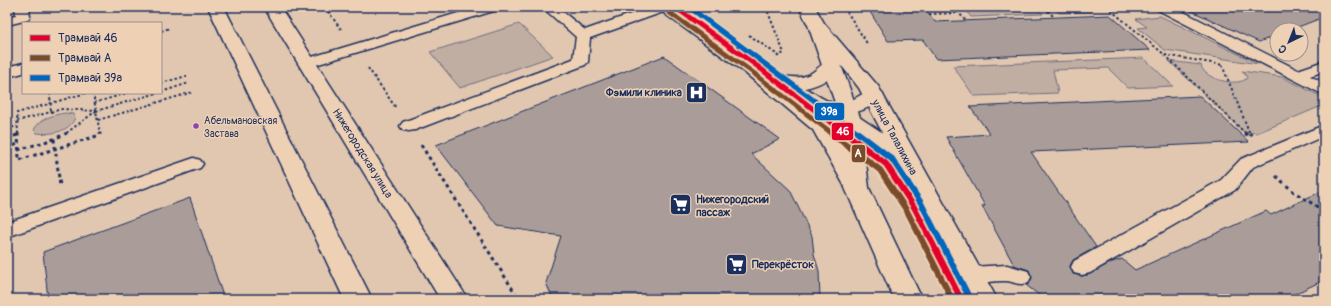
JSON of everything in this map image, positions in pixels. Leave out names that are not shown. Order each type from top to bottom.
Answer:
[{"type":"street","points":[[216,7],[358,299]]},
{"type":"street","name":"Нижегородская улица","points":[[272,7],[454,299]]},
{"type":"street","points":[[667,7],[751,68],[821,126],[857,188]]},
{"type":"street","name":"улица Талалихина","points":[[812,16],[831,66],[843,113],[857,188],[908,299]]},
{"type":"street","name":"улица Талалихина","points":[[812,16],[868,86],[983,299]]},
{"type":"street","points":[[774,80],[798,84],[817,79],[831,66]]},
{"type":"street","points":[[751,68],[843,113],[908,160]]},
{"type":"street","points":[[796,106],[843,113],[865,102],[873,95]]},
{"type":"lane","points":[[7,21],[23,17],[22,7]]},
{"type":"lane","points":[[307,63],[492,7]]},
{"type":"lane","points":[[549,7],[583,36]]},
{"type":"lane","points":[[583,36],[664,7]]},
{"type":"lane","points":[[1163,7],[1324,89]]},
{"type":"lane","points":[[409,126],[580,62],[583,36]]},
{"type":"lane","points":[[1297,75],[1324,66]]},
{"type":"lane","points":[[7,72],[22,68]]},
{"type":"lane","points":[[1082,267],[1228,185],[1247,163],[1324,130]]},
{"type":"lane","points":[[7,230],[194,164]]},
{"type":"lane","points":[[970,275],[1007,273],[1020,277]]},
{"type":"path","points":[[325,7],[409,126],[519,299]]},
{"type":"path","points":[[954,7],[965,20]]},
{"type":"path","points":[[1044,7],[1054,17]]},
{"type":"path","points":[[1107,7],[1165,55],[1254,142]]},
{"type":"path","points":[[929,14],[959,13]]},
{"type":"path","points":[[162,31],[170,28]]},
{"type":"path","points":[[1165,55],[1230,65]]},
{"type":"path","points":[[162,83],[187,76]]},
{"type":"path","points":[[162,92],[189,83]]},
{"type":"path","points":[[98,120],[193,92]]},
{"type":"path","points":[[50,94],[52,111]]},
{"type":"path","points":[[82,94],[17,113],[19,160],[100,135],[93,94]]},
{"type":"path","points":[[94,103],[124,94]]},
{"type":"path","points":[[17,121],[62,109],[96,111],[154,94]]},
{"type":"path","points":[[18,150],[54,139],[67,133],[96,111]]},
{"type":"path","points":[[7,129],[17,126]]},
{"type":"path","points":[[7,138],[18,135]]},
{"type":"path","points":[[54,139],[62,210]]},
{"type":"path","points":[[7,148],[18,144]]},
{"type":"shaded area","points":[[963,7],[1035,7],[1043,14],[971,17]]},
{"type":"shaded area","points":[[1053,7],[1085,7],[1092,12],[1059,13]]},
{"type":"shaded area","points":[[1160,16],[1259,64],[1165,50],[1138,28],[1147,27],[1136,19]]},
{"type":"shaded area","points":[[519,24],[553,56],[460,88],[430,52]]},
{"type":"shaded area","points":[[1144,58],[1173,86],[1128,88],[1108,68],[1053,70],[1058,93],[974,96],[953,66]]},
{"type":"shaded area","points":[[1169,61],[1201,65],[1203,70],[1213,78],[1228,82],[1246,79],[1247,77],[1242,71],[1282,77],[1324,98],[1324,105],[1257,133],[1244,132]]},
{"type":"shaded area","points":[[65,113],[73,114],[75,118],[68,127],[59,132],[37,133],[34,130],[43,120]]},
{"type":"building","points":[[867,7],[924,7],[935,22],[1110,15],[1150,50],[936,59],[923,40],[888,41]]},
{"type":"building","points":[[1183,7],[1324,7],[1324,17],[1309,23],[1269,22],[1269,38],[1259,42]]},
{"type":"building","points":[[664,56],[780,139],[751,154],[790,190],[812,236],[814,254],[819,271],[820,299],[553,299],[546,283],[561,236],[498,226],[436,145]]},
{"type":"building","points":[[1200,96],[1249,142],[1031,152],[1096,247],[1073,260],[1070,266],[1073,274],[1082,276],[1090,274],[1112,262],[1122,259],[1135,270],[1266,211],[1271,215],[1324,190],[1324,280],[1284,299],[1044,299],[1026,285],[1029,284],[1032,278],[1029,270],[1014,265],[982,206],[985,206],[946,137],[990,134],[970,107]]},
{"type":"building","points":[[190,198],[224,299],[48,299],[43,252]]},
{"type":"tram line","name":"46","points":[[675,7],[757,66],[886,164],[914,207],[961,299]]},
{"type":"tram line","name":"39а","points":[[689,7],[762,60],[892,159],[921,203],[968,295]]},
{"type":"tram line","name":"А","points":[[670,13],[752,72],[880,170],[907,211],[952,299]]},
{"type":"place","name":"Фэмили клиника","points":[[697,92]]},
{"type":"place","name":"Абельмановская Застава","points":[[196,126]]},
{"type":"place","name":"Нижегородский пассаж","points":[[680,205]]},
{"type":"place","name":"Перекрёсток","points":[[736,264]]}]
